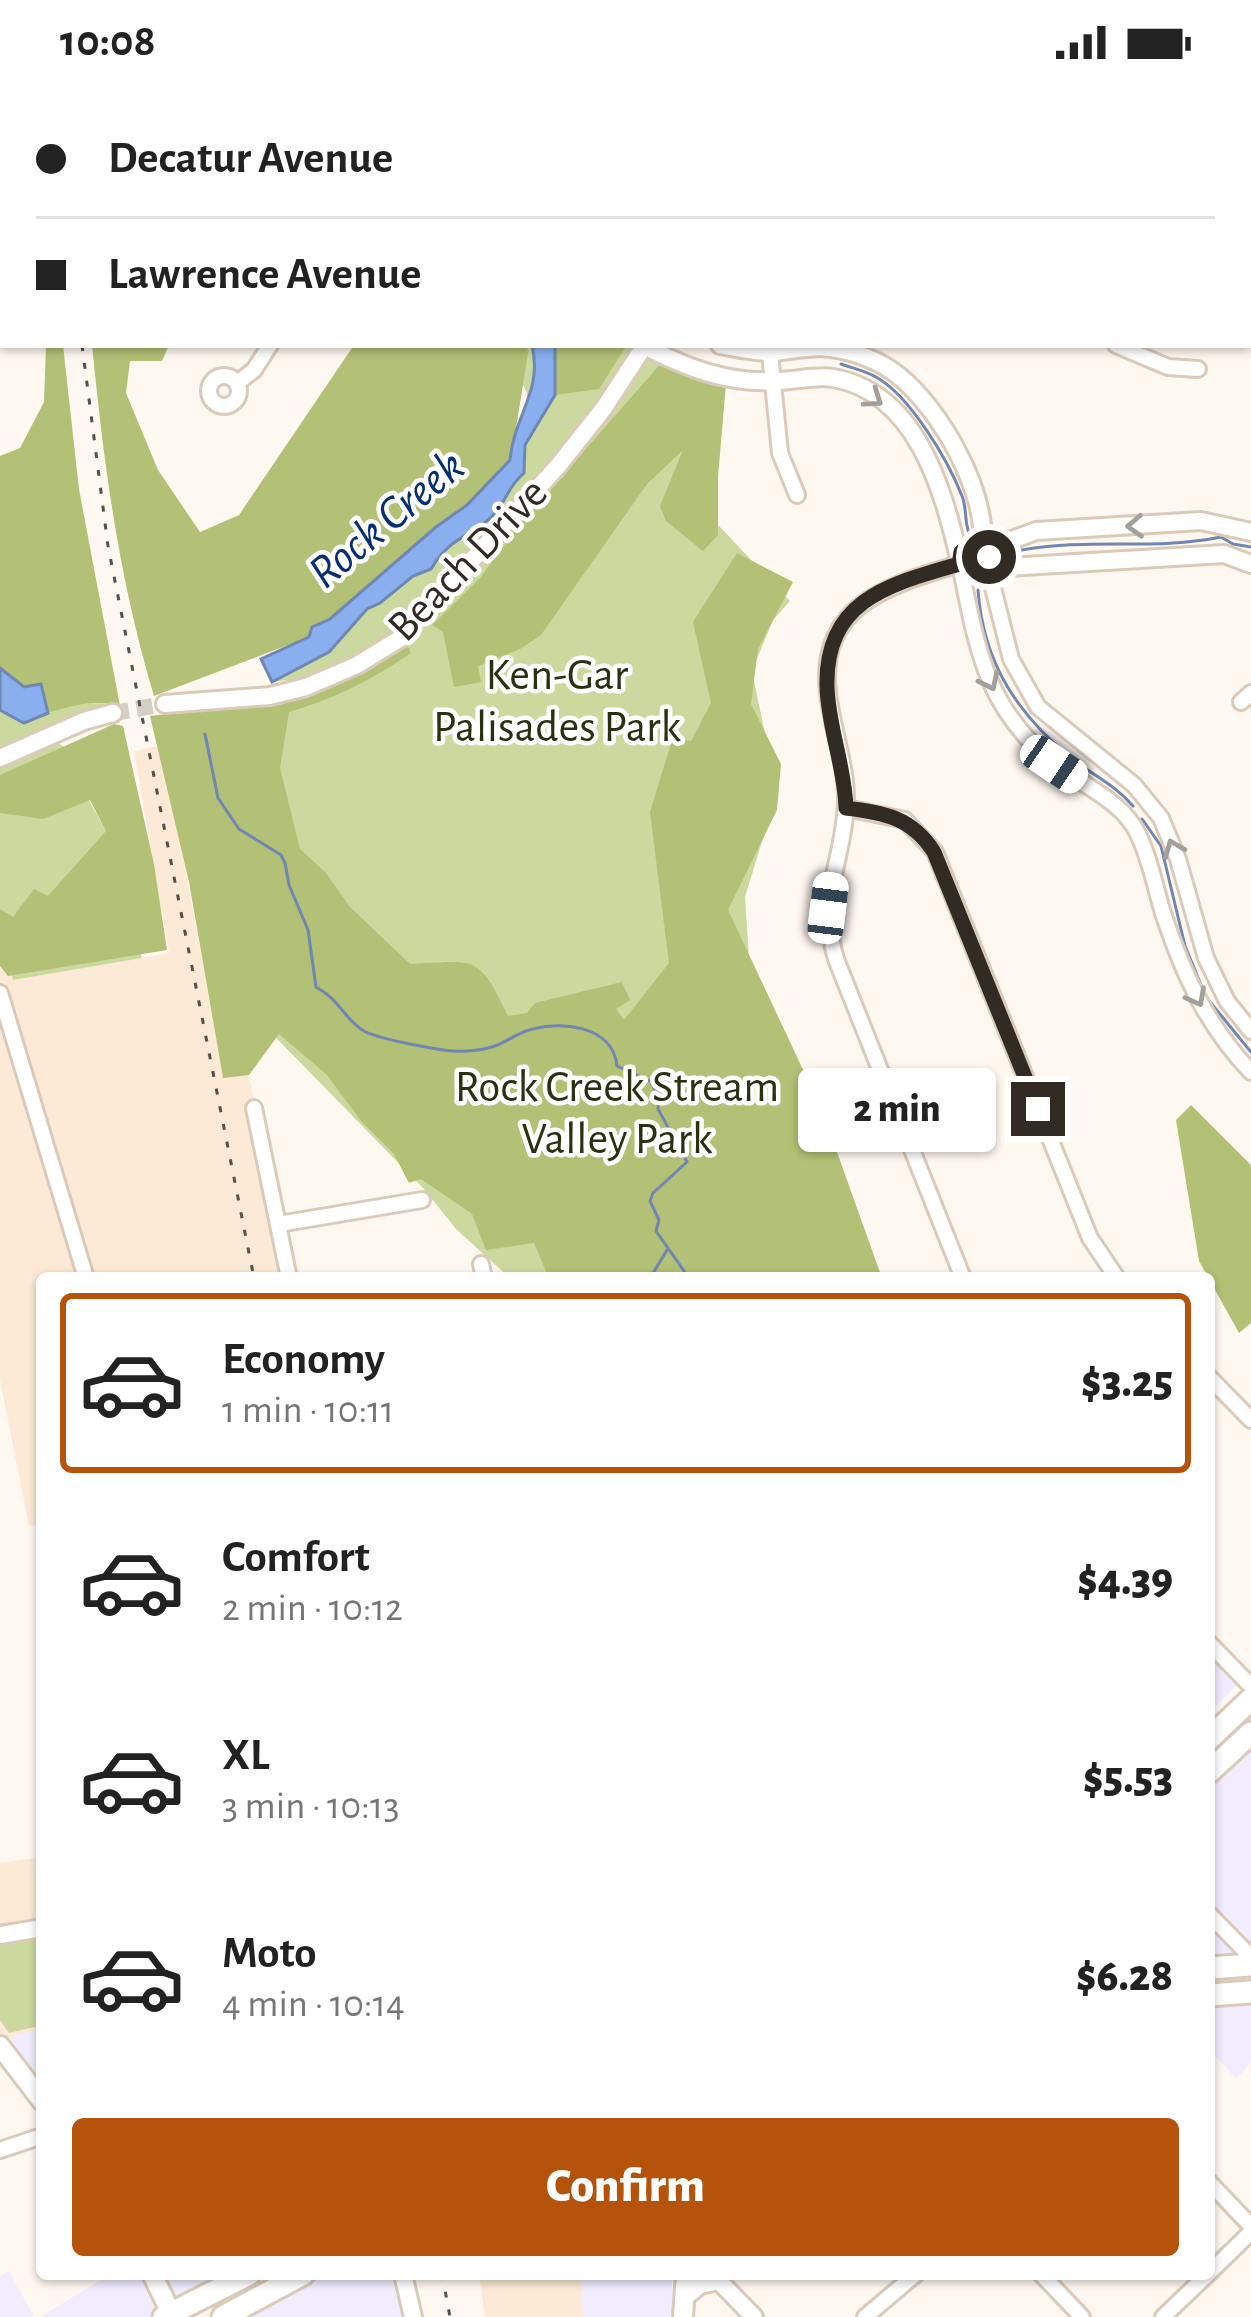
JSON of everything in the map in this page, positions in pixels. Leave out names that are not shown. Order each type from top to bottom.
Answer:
[{"type":"main road","points":[[1215,1733],[1251,1700]]},
{"type":"main road","points":[[1215,1766],[1251,1733]]},
{"type":"main road","points":[[1215,1967],[1251,1962]]},
{"type":"main road","points":[[1215,1995],[1251,1992]]},
{"type":"main road","points":[[0,2046],[36,2093]]},
{"type":"main road","points":[[155,2280],[170,2316],[238,2280]]},
{"type":"main road","points":[[224,2317],[292,2280]]},
{"type":"main road","points":[[683,2317],[686,2280]]},
{"type":"main road","points":[[685,2296],[708,2280]]},
{"type":"street","points":[[237,383],[254,370],[268,348]]},
{"type":"street","name":"Beach Drive","points":[[165,704],[271,696],[306,687],[357,665],[401,638],[558,466],[643,348]]},
{"type":"street","points":[[649,348],[720,378],[773,382],[826,377],[869,392],[899,418],[931,460],[947,504],[979,658],[1002,705],[1054,764],[1113,803],[1136,830],[1192,992],[1223,1043],[1251,1072]]},
{"type":"street","points":[[739,348],[770,353],[814,348]]},
{"type":"street","points":[[826,377],[831,348]]},
{"type":"street","points":[[837,348],[876,361],[900,376],[936,416],[970,480],[1011,659],[1039,707],[1134,785],[1160,818],[1178,859],[1206,958],[1251,1031]]},
{"type":"street","points":[[1123,348],[1168,367],[1198,369]]},
{"type":"street","points":[[770,353],[780,453],[797,495]]},
{"type":"street","points":[[960,564],[977,575],[986,557],[1036,531],[1201,521],[1251,532]]},
{"type":"street","points":[[986,557],[1009,567],[1224,554],[1251,564]]},
{"type":"street","points":[[960,564],[876,592],[855,607],[830,653],[827,688],[846,808],[833,865],[830,938],[961,1272]]},
{"type":"street","points":[[0,758],[112,713]]},
{"type":"street","points":[[846,808],[905,820],[934,852],[1090,1238],[1113,1272]]},
{"type":"street","points":[[0,993],[84,1272]]},
{"type":"street","points":[[254,1108],[289,1272]]},
{"type":"street","points":[[279,1224],[422,1200]]},
{"type":"street","points":[[1215,1382],[1251,1420]]},
{"type":"street","points":[[1215,1648],[1251,1686]]},
{"type":"street","points":[[1215,1921],[1251,1962]]},
{"type":"street","points":[[0,1934],[36,1929]]},
{"type":"street","points":[[0,2150],[36,2139]]},
{"type":"street","points":[[1215,2189],[1251,2229],[1215,2266]]},
{"type":"street","points":[[404,2280],[413,2317]]},
{"type":"street","points":[[718,2280],[754,2317]]},
{"type":"street","points":[[865,2317],[909,2280]]},
{"type":"street","points":[[1047,2280],[1082,2317]]},
{"type":"street","points":[[1162,2317],[1201,2280]]},
{"type":"shaded area","points":[[163,745],[223,1077],[249,1075],[288,1272],[36,1272],[36,1525],[29,1526],[0,1380],[0,957],[7,956],[14,980],[169,953],[134,751]]},
{"type":"shaded area","points":[[1215,1649],[1244,1678],[1215,1707]]},
{"type":"shaded area","points":[[1251,1733],[1251,2063],[1236,2078],[1215,2056],[1215,1766]]},
{"type":"shaded area","points":[[36,1858],[36,2030],[15,2035],[0,2045],[0,1863]]},
{"type":"shaded area","points":[[36,2030],[36,2093],[0,2046],[15,2035]]},
{"type":"shaded area","points":[[9,2271],[34,2317],[0,2317],[0,2276]]},
{"type":"shaded area","points":[[101,2280],[237,2280],[164,2317],[40,2317]]},
{"type":"shaded area","points":[[292,2280],[404,2280],[413,2317],[224,2317]]},
{"type":"shaded area","points":[[480,2280],[580,2280],[583,2317],[485,2317]]},
{"type":"shaded area","points":[[580,2280],[672,2280],[675,2317],[583,2317]]},
{"type":"green space","points":[[46,348],[63,348],[79,489],[120,706],[93,703],[48,713],[40,684],[24,687],[0,668],[0,456],[20,448],[44,402]]},
{"type":"green space","points":[[92,348],[168,348],[162,361],[130,361],[126,393],[158,470],[200,532],[239,515],[352,348],[527,348],[511,460],[467,505],[330,619],[312,627],[309,637],[154,696],[131,609]]},
{"type":"green space","name":"Ken-Gar Palisades Park","points":[[376,348],[648,348],[667,358],[702,508],[790,601],[773,620],[752,671],[771,763],[771,812],[745,897],[752,1003],[860,1272],[503,1272],[457,1230],[423,1188],[239,1000],[253,745],[244,698],[288,680],[272,682],[329,652],[512,468],[538,421],[520,377]]},
{"type":"green space","points":[[555,348],[625,348],[599,389],[555,395]]},
{"type":"green space","points":[[663,361],[726,384],[718,535],[703,551],[666,521],[660,506],[683,450],[647,484],[541,635],[478,666],[481,682],[454,687],[443,632],[432,625],[480,578],[520,524]]},
{"type":"green space","name":"Rock Creek Stream Valley Park","points":[[737,553],[793,582],[758,649],[751,704],[781,764],[777,810],[728,910],[822,1110],[880,1272],[546,1272],[534,1243],[486,1250],[472,1214],[421,1179],[409,1183],[394,1154],[362,1122],[327,1075],[279,1034],[249,1075],[223,1078],[189,882],[150,716],[287,700],[406,643],[411,653],[382,672],[289,712],[280,768],[300,849],[326,873],[350,907],[410,964],[472,965],[489,981],[508,1016],[527,1013],[535,1003],[622,982],[630,1000],[616,1009],[624,1020],[669,963],[650,812],[673,737],[691,741],[711,703],[693,622]]},
{"type":"green space","points":[[0,695],[30,720],[74,706],[120,706],[66,717],[41,729],[75,756],[89,800],[106,831],[102,837],[142,958],[13,980],[7,956],[0,957]]},
{"type":"green space","points":[[114,724],[123,726],[154,864],[167,950],[8,976],[0,966],[0,909],[13,917],[34,889],[48,896],[106,831],[90,800],[43,819],[0,813],[0,775]]},
{"type":"green space","points":[[1191,1105],[1251,1165],[1251,1323],[1239,1333],[1215,1290],[1215,1272],[1205,1272],[1199,1261],[1176,1120]]},
{"type":"green space","points":[[36,1937],[36,2026],[9,2033],[0,2020],[0,1946]]},
{"type":"water","points":[[532,348],[555,348],[555,395],[525,445],[524,473],[496,512],[447,549],[431,569],[413,576],[367,609],[329,652],[272,682],[261,659],[309,637],[312,627],[330,619],[467,505],[510,460],[531,390]]},
{"type":"water","points":[[0,668],[24,687],[41,684],[48,713],[24,723],[0,710]]},
{"type":"waterway","points":[[841,364],[876,377],[914,414],[956,481],[969,533]]},
{"type":"waterway","points":[[999,555],[1054,546],[1221,537],[1251,547]]},
{"type":"waterway","points":[[978,590],[987,641],[1021,706],[1055,744],[1133,806]]},
{"type":"waterway","points":[[205,734],[218,798],[239,829],[281,855],[285,863],[308,930],[316,987],[357,1026],[389,1039],[458,1051],[492,1047],[539,1028],[567,1026],[595,1034],[613,1052],[617,1066],[650,1081],[659,1097],[658,1109],[687,1162],[650,1201],[659,1220],[656,1231],[685,1272]]},
{"type":"waterway","points":[[1142,819],[1161,846],[1185,946],[1206,997],[1251,1052]]},
{"type":"waterway","points":[[654,1272],[667,1250]]},
{"type":"tunnel","points":[[113,713],[165,704]]},
{"type":"railway","points":[[82,348],[108,546],[253,1272]]},
{"type":"railway","points":[[443,2280],[450,2317]]},
{"type":"route","points":[[989,557],[982,548],[970,545],[961,552],[959,564],[901,581],[855,607],[830,653],[827,688],[846,808],[905,820],[934,852],[1038,1109]]},
{"type":"water label","name":"Rock Creek","points":[[387,520]]}]
